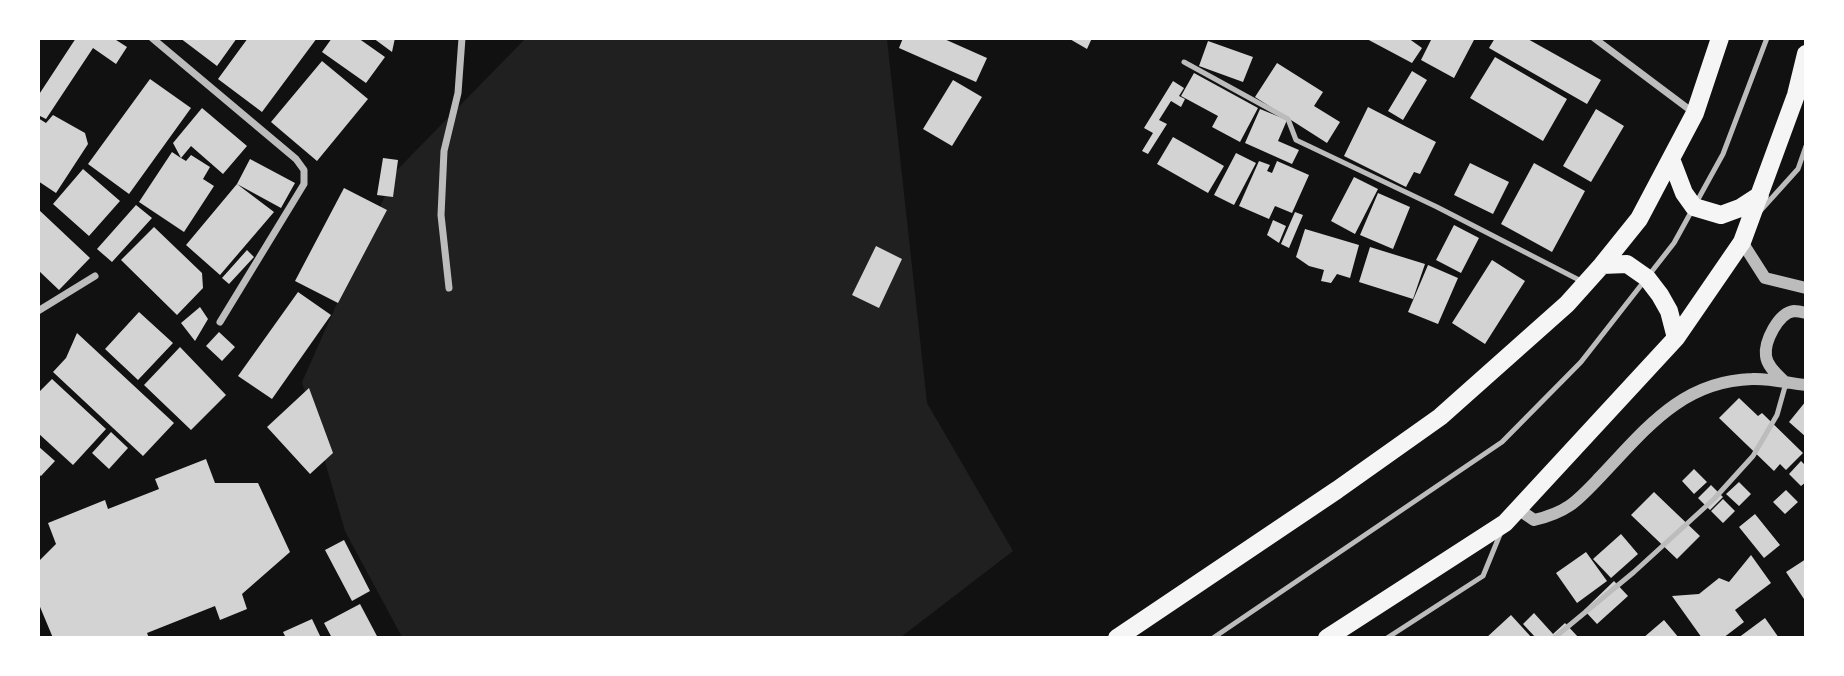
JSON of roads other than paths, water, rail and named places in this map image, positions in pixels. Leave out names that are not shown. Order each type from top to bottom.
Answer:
[{"type":"highway","points":[[1117,638],[1440,417],[1567,304],[1639,219],[1695,113],[1720,38]]},
{"type":"highway","points":[[1327,638],[1505,523],[1676,338],[1742,242],[1796,95],[1805,54]]},
{"type":"highway","points":[[1671,159],[1684,193],[1694,206],[1721,215],[1740,208],[1760,195]]},
{"type":"highway","points":[[1602,265],[1627,264],[1647,278],[1669,311],[1676,338]]},
{"type":"street","points":[[152,38],[296,159],[304,170],[304,184],[220,322]]},
{"type":"street","points":[[449,288],[441,215],[444,152],[458,93],[461,38]]},
{"type":"street","points":[[1594,38],[1695,113]]},
{"type":"street","points":[[1742,242],[1765,278],[1805,288]]},
{"type":"street","points":[[38,312],[95,276]]},
{"type":"street","points":[[1786,383],[1771,367],[1766,356],[1769,338],[1785,315],[1794,311],[1805,313]]},
{"type":"street","points":[[1518,509],[1534,520],[1556,515],[1577,500],[1661,414],[1701,388],[1753,379],[1805,385]]},
{"type":"lane","points":[[1213,638],[1502,442],[1581,362],[1674,243],[1723,154],[1767,38]]},
{"type":"lane","points":[[1184,62],[1288,119],[1296,140],[1437,207],[1586,284]]},
{"type":"lane","points":[[1749,223],[1798,169],[1805,146]]},
{"type":"lane","points":[[1554,638],[1634,572],[1714,499],[1753,456],[1777,415],[1786,383]]},
{"type":"lane","points":[[1387,638],[1483,576],[1505,523]]}]
